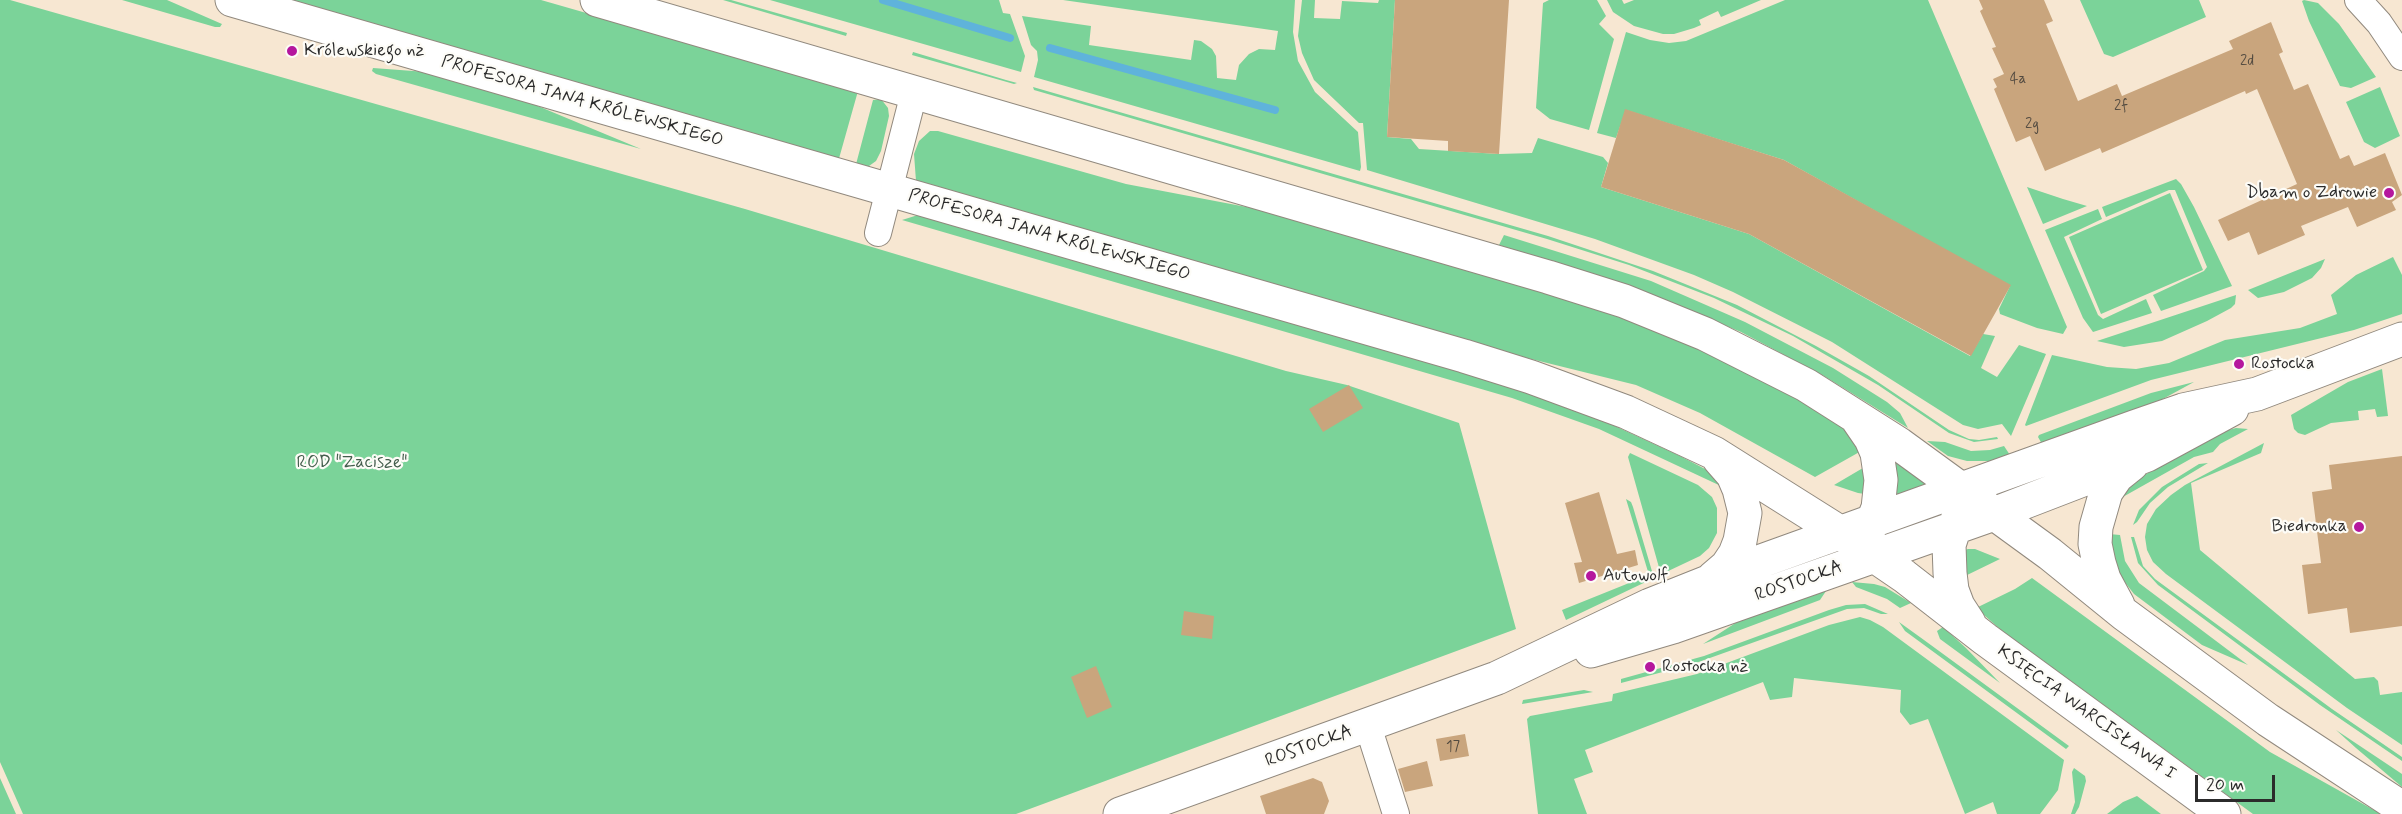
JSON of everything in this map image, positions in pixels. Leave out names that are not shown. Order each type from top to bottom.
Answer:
[{"type":"street","name":"PROFESORA JANA KRÓLEWSKIEGO","points":[[232,0],[1531,377],[1626,412],[1714,453],[1862,539]]},
{"type":"street","points":[[597,0],[1492,260],[1624,301],[1740,350],[1806,385],[1980,494],[2049,554],[2124,614],[2268,720],[2402,807]]},
{"type":"street","points":[[2358,0],[2379,23],[2402,57]]},
{"type":"street","points":[[878,233],[914,93]]},
{"type":"street","name":"ROSTOCKA","points":[[1497,678],[1650,604],[1706,582],[1862,539],[1980,494],[2183,410],[2257,394],[2402,339]]},
{"type":"street","name":"ROSTOCKA","points":[[1120,814],[1497,678],[1673,627],[1826,573],[1862,539],[1953,529],[1980,494],[2138,458],[2189,434],[2257,394]]},
{"type":"street","points":[[1848,411],[1863,424],[1877,453],[1881,480],[1879,502],[1862,539]]},
{"type":"street","name":"ROSTOCKA","points":[[1706,582],[1727,566],[1735,554],[1745,513],[1739,489],[1732,475],[1714,453]]},
{"type":"street","points":[[2124,614],[2104,579],[2095,544],[2096,526],[2106,492],[2117,477],[2138,458]]},
{"type":"street","name":"KSIĘCIA WARCISŁAWA I","points":[[1953,529],[1949,558],[1952,590],[1962,614],[1978,633]]},
{"type":"street","name":"KSIĘCIA WARCISŁAWA I","points":[[1862,539],[1978,633],[2224,814]]},
{"type":"street","points":[[1368,726],[1396,814]]},
{"type":"green space","name":"ROD \"Zacisze\"","points":[[0,0],[10,0],[745,209],[1286,371],[1347,385],[1459,423],[1516,629],[1016,814],[23,814],[0,762]]},
{"type":"green space","points":[[122,0],[167,0],[222,24],[220,27],[215,27]]},
{"type":"green space","points":[[277,0],[541,0],[858,91],[838,162]]},
{"type":"green space","points":[[723,0],[731,0],[847,33],[846,36]]},
{"type":"green space","points":[[770,0],[999,0],[1003,13],[1010,14],[1025,56],[1021,72]]},
{"type":"green space","points":[[1063,0],[1295,0],[1293,32],[1298,61],[1315,92],[1358,132],[1360,171],[1034,77],[1038,60],[1037,51],[1031,45],[1022,16],[1091,26],[1089,45],[1191,60],[1194,40],[1201,41],[1212,49],[1216,56],[1217,78],[1236,80],[1239,65],[1249,54],[1259,49],[1275,50],[1278,31]]},
{"type":"green space","points":[[1302,0],[1315,0],[1314,18],[1340,19],[1342,1],[1378,3],[1379,0],[1395,0],[1387,137],[1411,139],[1419,149],[1499,154],[1532,153],[1538,138],[1603,157],[1608,163],[1601,187],[1749,234],[1970,356],[1983,334],[1995,336],[1981,368],[1997,377],[2019,345],[2046,354],[2011,436],[2002,424],[1978,429],[1963,425],[1832,342],[1694,275],[1595,239],[1367,170],[1363,123],[1359,123],[1314,80],[1302,53],[1298,36]]},
{"type":"green space","points":[[1549,0],[1597,0],[1606,16],[1599,24],[1614,39],[1589,130],[1550,119],[1536,108],[1543,3]]},
{"type":"green space","points":[[1607,0],[1622,0],[1624,4],[1634,0],[1761,0],[1721,17],[1718,11],[1699,20],[1701,25],[1694,28],[1674,34],[1663,34],[1634,26],[1613,12]]},
{"type":"green space","points":[[1785,0],[1928,0],[2067,327],[2063,334],[2037,328],[2000,314],[1999,309],[2010,286],[1784,160],[1626,110],[1616,138],[1597,133],[1626,32],[1650,40],[1669,43],[1686,41]]},
{"type":"green space","points":[[2080,0],[2199,0],[2206,17],[2113,57],[2104,54]]},
{"type":"green space","points":[[2302,1],[2318,3],[2339,24],[2376,77],[2351,88],[2340,86],[2309,21]]},
{"type":"green space","points":[[913,52],[1017,83],[912,55]]},
{"type":"green space","points":[[373,68],[440,73],[521,99],[641,149],[376,74],[372,71]]},
{"type":"green space","points":[[1033,87],[1548,236],[1653,271],[1737,305],[1816,346],[1869,376],[1949,430],[1969,439],[1997,437],[1998,439],[1974,442],[1949,433],[1878,385],[1793,336],[1714,298],[1629,265],[1547,239],[1034,90]]},
{"type":"green space","points":[[2380,87],[2400,136],[2375,148],[2364,142],[2346,102]]},
{"type":"green space","points":[[881,99],[888,108],[889,116],[881,151],[876,161],[869,166],[855,168],[873,100]]},
{"type":"green space","points":[[930,131],[938,131],[1126,184],[1257,209],[1503,280],[1631,321],[1709,353],[1786,392],[1842,424],[1863,450],[1815,477],[1700,413],[1636,385],[1515,355],[916,181],[914,154],[919,141]]},
{"type":"green space","points":[[2176,179],[2194,207],[2232,286],[2161,311],[2153,295],[2204,271],[2207,267],[2175,190],[2169,190],[2106,217],[2102,207]]},
{"type":"green space","points":[[2027,187],[2063,199],[2087,206],[2043,224]]},
{"type":"green space","points":[[2170,193],[2203,270],[2101,314],[2069,237]]},
{"type":"green space","points":[[2098,209],[2102,219],[2064,237],[2098,315],[2103,319],[2146,299],[2152,313],[2093,332],[2083,318],[2045,230]]},
{"type":"green space","points":[[918,215],[1300,323],[1533,394],[1604,421],[1680,456],[1705,469],[1723,487],[1599,429],[1512,398],[902,220]]},
{"type":"green space","points":[[1504,235],[1651,281],[1745,322],[1833,368],[1887,402],[1900,413],[1908,428],[1824,376],[1741,332],[1628,285],[1499,245]]},
{"type":"green space","points":[[2393,257],[2402,275],[2402,314],[2354,330],[2151,380],[2025,425],[2052,355],[2107,367],[2136,369],[2169,363],[2225,340],[2300,328],[2337,314],[2331,295],[2356,275]]},
{"type":"green space","points":[[2325,259],[2312,278],[2284,292],[2258,298],[2248,290]]},
{"type":"green space","points":[[2236,295],[2235,304],[2231,308],[2162,341],[2124,347],[2097,341]]},
{"type":"green space","points":[[2382,369],[2388,416],[2377,417],[2375,409],[2358,411],[2359,420],[2331,423],[2305,435],[2294,429],[2291,415],[2348,382]]},
{"type":"green space","points":[[2194,382],[2161,400],[2042,444],[2038,437],[2151,393]]},
{"type":"green space","points":[[2236,428],[2248,429],[2220,444],[2213,452],[2194,457],[2121,498],[2137,479],[2225,431]]},
{"type":"green space","points":[[1927,441],[1945,442],[1971,451],[1990,450],[2004,446],[2010,455],[1994,461],[1967,461],[1948,456]]},
{"type":"green space","points":[[2264,443],[2261,453],[2191,483],[2200,550],[2355,679],[2374,677],[2378,681],[2380,695],[2402,692],[2402,745],[2347,708],[2166,574],[2153,562],[2147,550],[2145,537],[2147,524],[2156,509],[2171,495],[2185,485]]},
{"type":"green space","points":[[1630,453],[1698,485],[1712,497],[1717,508],[1717,533],[1709,548],[1700,556],[1664,573],[1660,571],[1628,457]]},
{"type":"green space","points":[[1892,460],[1927,484],[1894,497]]},
{"type":"green space","points":[[2208,463],[2168,487],[2150,503],[2133,525],[2139,510],[2162,487],[2199,464]]},
{"type":"green space","points":[[1868,465],[1865,494],[1834,485]]},
{"type":"green space","points":[[1626,499],[1633,507],[1654,578],[1566,620],[1562,610],[1649,575]]},
{"type":"green space","points":[[2109,534],[2120,535],[2125,561],[2139,583],[2248,665],[2202,645],[2134,594],[2117,572]]},
{"type":"green space","points":[[2131,537],[2134,537],[2143,566],[2155,579],[2332,709],[2402,757],[2402,761],[2320,705],[2158,585],[2138,563]]},
{"type":"green space","points":[[1975,549],[2000,559],[1963,577],[1965,550]]},
{"type":"green space","points":[[2032,578],[2270,752],[2381,814],[2253,814],[2001,630],[1976,608]]},
{"type":"green space","points":[[1852,582],[1885,587],[1911,603],[1900,608],[1887,599],[1856,587]]},
{"type":"green space","points":[[1828,588],[1820,600],[1703,644],[1737,622]]},
{"type":"green space","points":[[1865,604],[1888,614],[1864,608],[1847,609],[1693,664],[1621,683],[1621,679],[1704,656],[1829,610],[1846,605]]},
{"type":"green space","points":[[1860,617],[1883,627],[2064,760],[2058,790],[2040,814],[1997,814],[1993,802],[1965,814],[1928,719],[1910,725],[1900,712],[1901,690],[1794,678],[1792,697],[1770,700],[1763,682],[1585,750],[1593,772],[1574,779],[1587,814],[1538,814],[1527,719],[1530,716],[1612,701],[1613,694],[1697,674],[1829,625]]},
{"type":"green space","points":[[1899,622],[2069,746],[2066,749],[1905,631]]},
{"type":"green space","points":[[1943,627],[2000,683],[1940,639],[1937,631]]},
{"type":"green space","points":[[1584,690],[1593,692],[1522,704],[1523,700]]},
{"type":"green space","points":[[2336,730],[2402,774],[2402,787],[2356,748]]},
{"type":"green space","points":[[2074,768],[2085,776],[2086,781],[2079,807],[2075,814],[2071,814],[2075,802],[2072,772]]},
{"type":"green space","points":[[0,778],[16,814],[0,814]]},
{"type":"green space","points":[[2137,796],[2161,814],[2107,814],[2123,802]]},
{"type":"building","points":[[1395,0],[1509,0],[1499,154],[1448,151],[1448,141],[1387,137]]},
{"type":"building","points":[[1979,0],[2044,0],[2053,21],[2046,24],[2078,101],[2117,84],[2122,96],[2233,49],[2229,41],[2271,22],[2283,52],[2279,54],[2294,90],[2308,84],[2340,159],[2349,155],[2354,166],[2385,153],[2402,195],[2392,202],[2396,210],[2357,227],[2348,207],[2301,226],[2305,235],[2258,255],[2249,232],[2228,241],[2218,220],[2297,184],[2257,89],[2246,94],[2245,91],[2102,153],[2100,148],[2045,171],[2030,136],[2016,142],[1994,89],[1997,87],[1993,79],[2004,74],[1992,48],[1996,47],[1980,11],[1983,9]]},
{"type":"building","points":[[1625,109],[1784,160],[2011,285],[1971,356],[1749,234],[1601,187]]},
{"type":"building","points":[[1349,385],[1363,408],[1323,432],[1309,409]]},
{"type":"building","name":"Biedronka","points":[[2402,456],[2402,626],[2350,633],[2347,608],[2308,614],[2302,565],[2321,563],[2312,492],[2332,489],[2329,465]]},
{"type":"building","points":[[1599,492],[1617,554],[1635,550],[1638,565],[1579,583],[1574,563],[1582,562],[1565,503]]},
{"type":"building","points":[[1184,611],[1214,616],[1212,639],[1181,635]]},
{"type":"building","points":[[1096,666],[1112,707],[1087,718],[1071,677]]},
{"type":"building","points":[[1465,734],[1469,756],[1440,761],[1436,739]]},
{"type":"building","points":[[1427,761],[1433,786],[1405,792],[1398,769]]},
{"type":"building","points":[[1313,778],[1322,782],[1329,801],[1324,814],[1266,814],[1260,796]]},
{"type":"waterway","points":[[883,0],[1010,38]]},
{"type":"waterway","points":[[1050,48],[1275,110]]},
{"type":"place","name":"Królewskiego nż","points":[[292,51]]},
{"type":"place","name":"Dbam o Zdrowie","points":[[2389,193]]},
{"type":"place","name":"Rostocka","points":[[2239,364]]},
{"type":"place","name":"Biedronka","points":[[2359,527]]},
{"type":"place","name":"Autowolf","points":[[1591,576]]},
{"type":"place","name":"Rostocka nż","points":[[1650,667]]}]
